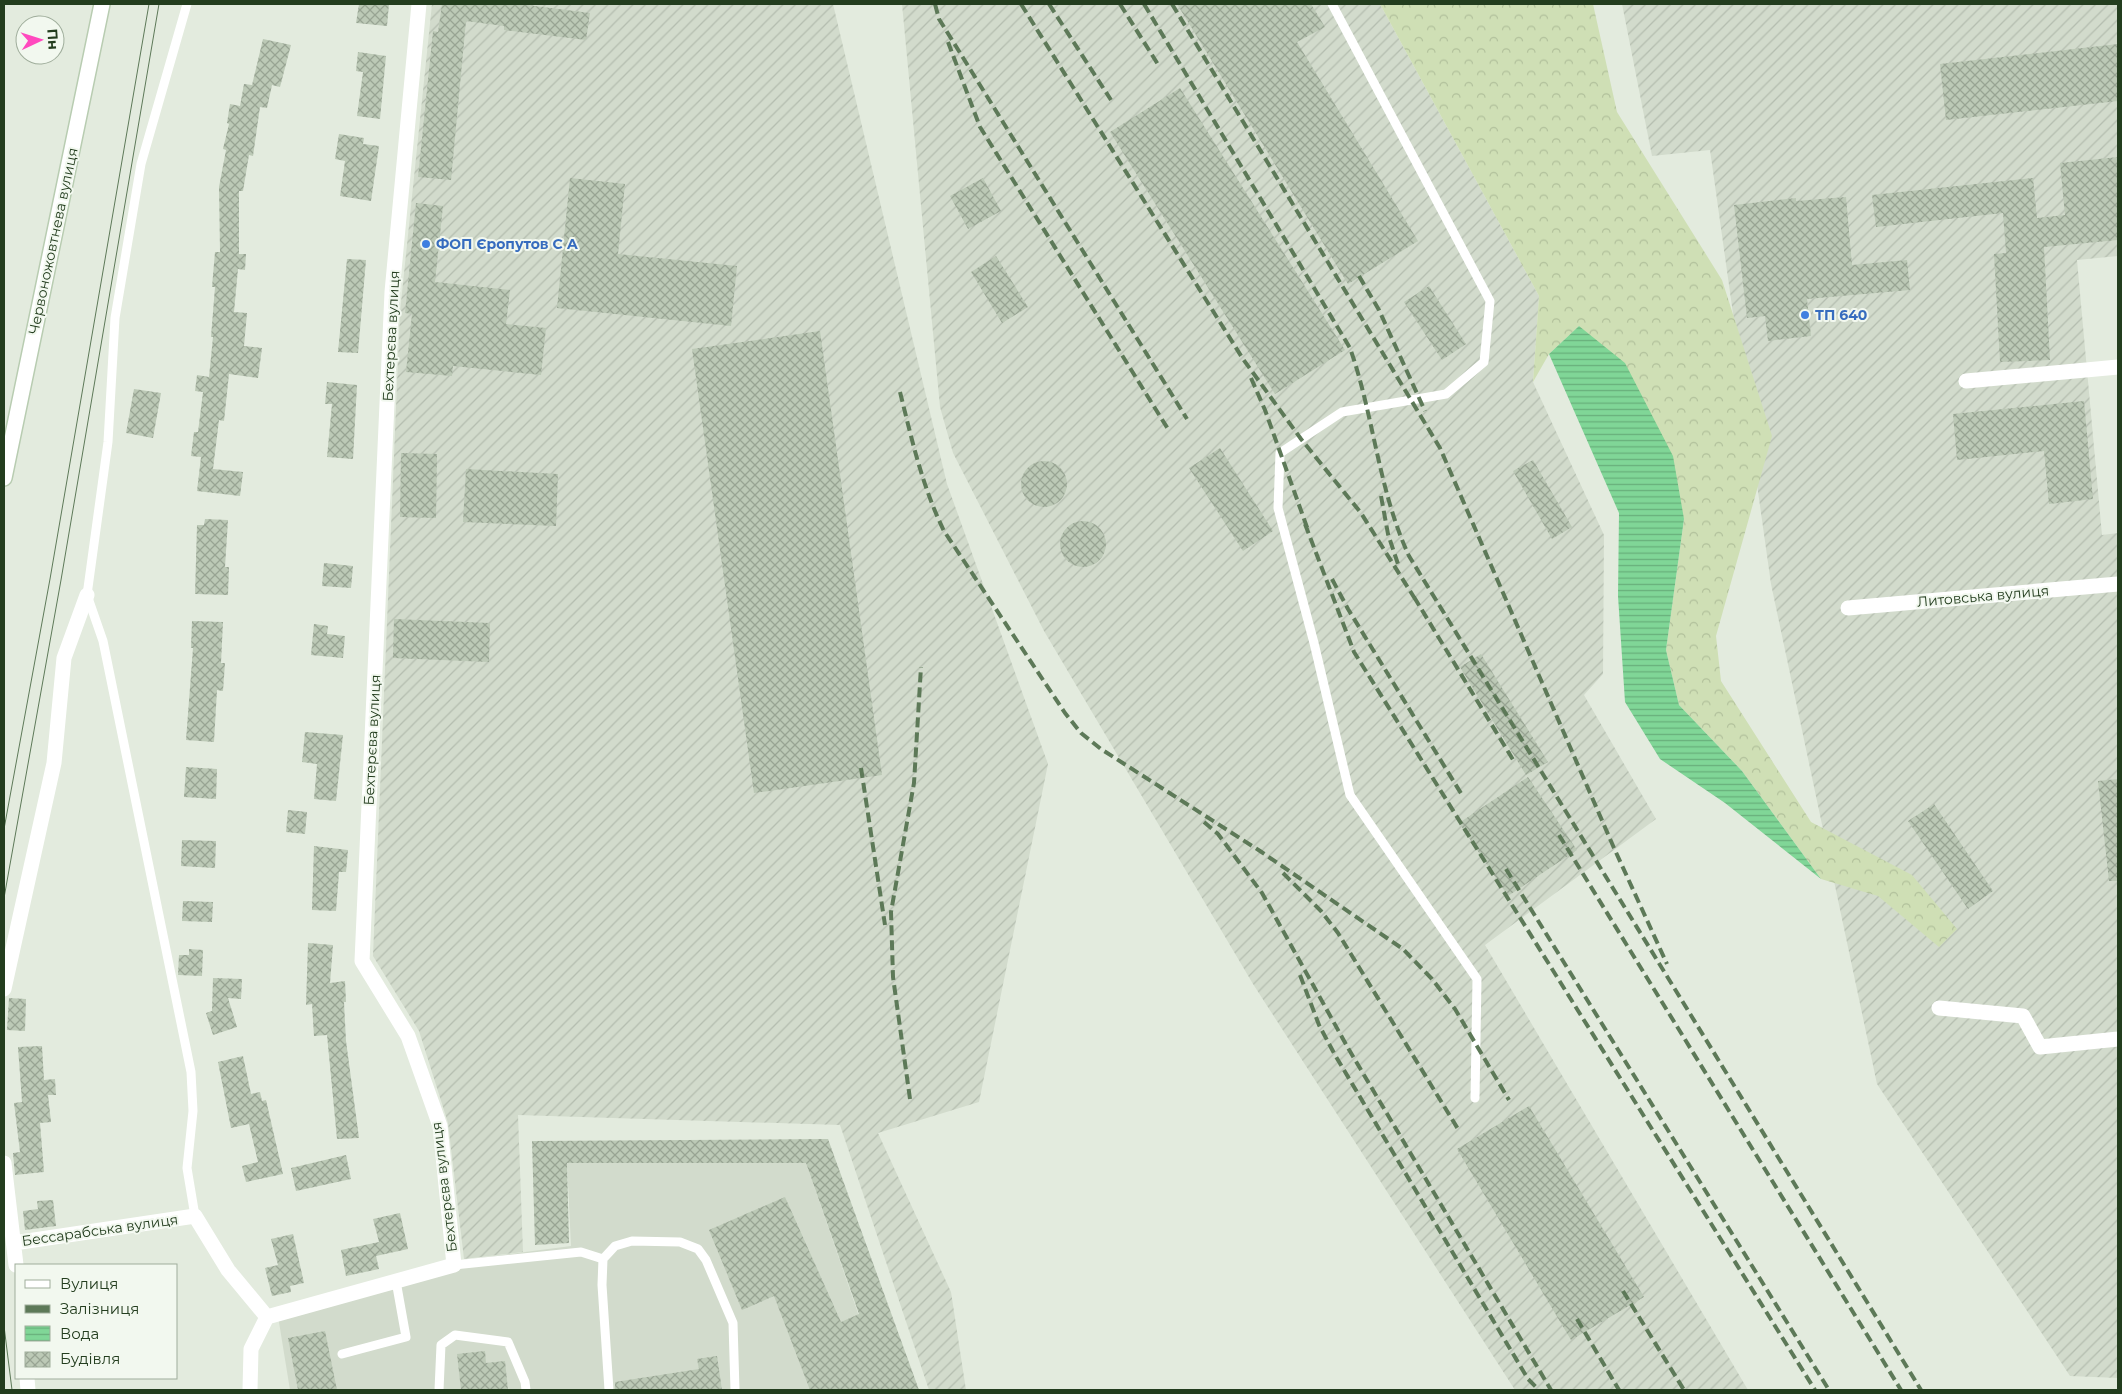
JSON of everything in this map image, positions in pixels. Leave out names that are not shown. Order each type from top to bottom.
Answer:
[{"type":"street","name":"Червоножовтнева вулиця","points":[[4,478],[102,4]]},
{"type":"street","name":"Бехтерєва вулиця","points":[[267,1317],[454,1265],[440,1126],[408,1036],[362,961],[392,292],[419,4]]},
{"type":"street","points":[[1966,380],[2118,367]]},
{"type":"street","name":"Литовська вулиця","points":[[1848,608],[2118,584]]},
{"type":"street","points":[[4,988],[54,763],[64,658],[87,595]]},
{"type":"street","points":[[1939,1008],[2023,1016],[2040,1047],[2118,1039]]},
{"type":"street","points":[[4,1163],[16,1264]]},
{"type":"street","name":"Бессарабська вулиця","points":[[14,1243],[195,1216],[228,1270],[267,1317]]},
{"type":"street","points":[[250,1390],[251,1349],[267,1317]]},
{"type":"lane","points":[[187,4],[141,164],[115,318],[108,442],[87,595],[103,641],[191,1072],[193,1111],[187,1168],[195,1216]]},
{"type":"lane","points":[[1332,4],[1490,301],[1486,345],[1484,362],[1446,394],[1342,412],[1280,453],[1278,508],[1314,644],[1350,796],[1477,979],[1475,1098]]},
{"type":"lane","points":[[609,1390],[602,1285],[603,1259],[615,1246],[632,1242],[680,1242],[698,1249],[706,1260],[733,1324],[735,1390]]},
{"type":"lane","points":[[454,1265],[581,1252],[603,1259]]},
{"type":"lane","points":[[342,1354],[406,1337],[396,1281]]},
{"type":"lane","points":[[439,1390],[441,1346],[455,1336],[508,1342],[525,1382],[526,1390]]},
{"type":"shaded area","points":[[432,4],[833,4],[947,484],[1048,764],[979,1102],[878,1133],[951,1292],[966,1390],[929,1390],[840,1125],[518,1115],[523,1252],[464,1259],[448,1123],[419,1031],[373,956],[400,312]]},
{"type":"shaded area","points":[[902,4],[1380,4],[1539,296],[1533,382],[1604,535],[1603,674],[1584,695],[1656,819],[1485,945],[1748,1390],[1515,1390],[1253,984],[1044,631],[953,453],[940,407]]},
{"type":"shaded area","points":[[1622,4],[2118,4],[2118,256],[2077,260],[2102,535],[2118,533],[2118,1378],[2070,1376],[1877,1084],[1771,584],[1710,150],[1652,156]]},
{"type":"shaded area","points":[[567,1163],[806,1163],[878,1371],[840,1390],[290,1390],[277,1310],[440,1263],[571,1246]]},
{"type":"green space","points":[[1380,4],[1593,4],[1617,112],[1722,280],[1772,436],[1716,636],[1721,681],[1811,822],[1912,875],[1957,929],[1939,947],[1878,896],[1821,879],[1742,771],[1679,705],[1666,650],[1684,519],[1579,326],[1549,354],[1533,382],[1539,296]]},
{"type":"water","points":[[1579,326],[1625,363],[1673,456],[1684,519],[1666,650],[1679,705],[1742,771],[1821,879],[1725,803],[1660,759],[1625,702],[1618,596],[1619,513],[1549,354]]},
{"type":"building","points":[[359,4],[389,4],[387,26],[356,23]]},
{"type":"building","points":[[442,4],[519,4],[590,13],[586,40],[504,30],[504,26],[466,21],[451,180],[418,177],[433,31],[438,32]]},
{"type":"building","points":[[1177,4],[1311,4],[1325,27],[1297,42],[1418,241],[1348,284]]},
{"type":"building","points":[[263,39],[291,45],[280,87],[272,85],[267,108],[260,107],[253,156],[249,155],[243,191],[239,191],[239,254],[246,254],[245,270],[238,269],[234,312],[247,313],[244,346],[262,348],[258,378],[229,374],[224,421],[219,420],[213,469],[243,472],[240,496],[197,491],[201,457],[191,456],[194,432],[198,432],[203,392],[195,391],[197,375],[209,377],[213,337],[211,337],[215,287],[212,287],[215,252],[220,252],[219,187],[226,150],[223,149],[229,124],[227,123],[230,104],[240,106],[244,84],[252,85]]},
{"type":"building","points":[[2118,44],[2118,101],[1946,120],[1940,64]]},
{"type":"building","points":[[358,52],[386,56],[380,119],[357,116],[363,72],[356,71]]},
{"type":"building","points":[[1180,88],[1345,350],[1275,394],[1110,132]]},
{"type":"building","points":[[339,134],[364,138],[363,144],[379,146],[371,201],[340,196],[345,161],[335,159]]},
{"type":"building","points":[[2118,157],[2118,240],[2044,247],[2050,360],[2000,362],[1994,254],[2006,253],[2003,213],[1876,227],[1872,195],[2033,178],[2037,218],[2065,215],[2060,163]]},
{"type":"building","points":[[570,178],[625,184],[618,254],[737,266],[731,326],[557,308]]},
{"type":"building","points":[[983,178],[1001,211],[968,229],[950,196]]},
{"type":"building","points":[[1846,197],[1852,265],[1907,260],[1910,290],[1807,299],[1811,336],[1768,341],[1765,316],[1747,318],[1734,205],[1796,198],[1796,201]]},
{"type":"building","points":[[416,203],[443,206],[435,282],[510,290],[506,324],[546,328],[541,375],[453,366],[452,376],[406,372],[412,314],[405,313]]},
{"type":"building","points":[[996,256],[1028,307],[1002,323],[971,272]]},
{"type":"building","points":[[347,259],[366,260],[358,353],[338,352]]},
{"type":"building","points":[[1429,286],[1466,344],[1442,360],[1404,302]]},
{"type":"building","points":[[820,331],[882,775],[754,793],[692,349]]},
{"type":"building","points":[[327,382],[357,385],[353,459],[327,457],[332,404],[325,404]]},
{"type":"building","points":[[134,389],[161,393],[153,438],[126,433]]},
{"type":"building","points":[[2084,401],[2093,499],[2049,504],[2044,451],[1957,460],[1953,414]]},
{"type":"building","points":[[1220,448],[1273,531],[1243,551],[1189,468]]},
{"type":"building","points":[[401,453],[437,454],[436,518],[400,517]]},
{"type":"building","points":[[1533,460],[1572,527],[1552,539],[1513,471]]},
{"type":"building","points":[[1044,461],[1057,465],[1063,471],[1067,484],[1063,497],[1057,503],[1044,507],[1031,503],[1025,497],[1021,484],[1025,471],[1031,465]]},
{"type":"building","points":[[466,469],[558,474],[556,526],[463,522]]},
{"type":"building","points":[[205,519],[228,520],[225,567],[229,567],[228,595],[195,594],[197,525],[204,525]]},
{"type":"building","points":[[1083,521],[1096,525],[1102,531],[1106,544],[1102,557],[1096,563],[1083,567],[1070,563],[1064,557],[1060,544],[1064,531],[1070,525]]},
{"type":"building","points":[[324,563],[353,566],[351,588],[322,586]]},
{"type":"building","points":[[394,619],[490,623],[489,662],[393,658]]},
{"type":"building","points":[[192,621],[223,622],[221,663],[225,663],[223,691],[217,690],[214,742],[186,740],[193,648],[191,648]]},
{"type":"building","points":[[314,624],[328,626],[327,634],[345,636],[343,658],[311,655]]},
{"type":"building","points":[[1481,654],[1548,762],[1526,775],[1460,667]]},
{"type":"building","points":[[305,732],[343,735],[336,801],[314,799],[317,764],[302,762]]},
{"type":"building","points":[[186,767],[217,769],[216,799],[184,797]]},
{"type":"building","points":[[1528,777],[1577,850],[1508,896],[1459,823]]},
{"type":"building","points":[[2118,779],[2118,881],[2109,881],[2098,781]]},
{"type":"building","points":[[1934,804],[1993,891],[1968,909],[1908,821]]},
{"type":"building","points":[[288,810],[307,812],[305,834],[286,832]]},
{"type":"building","points":[[182,840],[216,841],[215,868],[181,866]]},
{"type":"building","points":[[314,846],[348,850],[346,872],[339,872],[336,911],[312,910]]},
{"type":"building","points":[[183,901],[213,902],[212,922],[182,921]]},
{"type":"building","points":[[308,943],[333,945],[330,983],[345,981],[346,1041],[359,1138],[337,1139],[327,1035],[314,1036],[312,1004],[306,1005]]},
{"type":"building","points":[[189,949],[203,950],[202,976],[178,975],[179,955],[189,955]]},
{"type":"building","points":[[213,978],[242,979],[241,999],[228,998],[237,1027],[213,1035],[206,1013],[212,1011]]},
{"type":"building","points":[[9,998],[26,999],[25,1031],[7,1030]]},
{"type":"building","points":[[42,1046],[44,1080],[55,1079],[56,1095],[48,1095],[51,1122],[40,1123],[44,1172],[15,1175],[13,1153],[20,1152],[14,1103],[22,1102],[18,1047]]},
{"type":"building","points":[[243,1056],[251,1094],[260,1092],[262,1101],[266,1100],[283,1174],[246,1182],[242,1166],[258,1162],[249,1124],[231,1128],[218,1062]]},
{"type":"building","points":[[1529,1106],[1644,1297],[1571,1340],[1457,1149]]},
{"type":"building","points":[[828,1139],[919,1390],[810,1390],[774,1296],[742,1310],[709,1230],[785,1197],[841,1322],[859,1314],[806,1163],[567,1163],[569,1243],[535,1245],[532,1141]]},
{"type":"building","points":[[346,1155],[351,1179],[296,1191],[291,1168]]},
{"type":"building","points":[[53,1200],[56,1226],[25,1230],[23,1211],[38,1209],[37,1201]]},
{"type":"building","points":[[400,1213],[408,1249],[376,1256],[379,1269],[346,1276],[341,1250],[379,1242],[373,1219]]},
{"type":"building","points":[[293,1234],[304,1283],[290,1286],[291,1292],[272,1296],[265,1268],[278,1265],[271,1239]]},
{"type":"building","points":[[325,1331],[337,1390],[298,1390],[288,1338]]},
{"type":"building","points":[[485,1351],[486,1363],[505,1361],[508,1390],[461,1390],[457,1354]]},
{"type":"building","points":[[717,1356],[722,1390],[615,1390],[615,1382],[699,1369],[697,1359]]},
{"type":"tram line","points":[[4,829],[50,579],[149,4]]},
{"type":"tram line","points":[[4,898],[61,580],[159,4]]},
{"type":"tram line","points":[[4,1326],[12,1390]]},
{"type":"railway","points":[[935,4],[939,19],[1187,419]]},
{"type":"railway","points":[[1021,4],[1243,359],[1301,439],[1361,513],[1417,602]]},
{"type":"railway","points":[[1049,4],[1111,100]]},
{"type":"railway","points":[[1120,4],[1159,66]]},
{"type":"railway","points":[[1144,4],[1350,348],[1365,400],[1390,505],[1409,556],[1921,1390]]},
{"type":"railway","points":[[1172,4],[1440,448],[1614,848],[1667,964]]},
{"type":"railway","points":[[948,42],[980,127],[1168,429]]},
{"type":"railway","points":[[1359,276],[1379,310],[1425,411]]},
{"type":"railway","points":[[1251,378],[1265,410],[1308,530]]},
{"type":"railway","points":[[900,392],[924,480],[944,531],[1065,713],[1081,733],[1101,749],[1260,851],[1403,949],[1432,979],[1455,1009],[1509,1100]]},
{"type":"railway","points":[[1381,496],[1388,534],[1398,564]]},
{"type":"railway","points":[[1305,524],[1354,652],[1815,1390]]},
{"type":"railway","points":[[1332,579],[1348,609],[1462,795]]},
{"type":"railway","points":[[1414,597],[1515,763]]},
{"type":"railway","points":[[910,1099],[893,977],[891,912],[914,783],[921,667]]},
{"type":"railway","points":[[861,768],[885,925]]},
{"type":"railway","points":[[1204,822],[1218,834],[1262,893],[1348,1048],[1551,1390]]},
{"type":"railway","points":[[1559,835],[1901,1390]]},
{"type":"railway","points":[[1506,869],[1829,1390]]},
{"type":"railway","points":[[1283,873],[1321,911],[1338,933],[1458,1129]]},
{"type":"railway","points":[[1300,975],[1319,1025],[1335,1055],[1528,1379],[1539,1390]]},
{"type":"railway","points":[[1623,1291],[1684,1390]]},
{"type":"railway","points":[[1577,1319],[1619,1390]]},
{"type":"place","name":"ФОП Єропутов С А","points":[[426,244]]},
{"type":"place","name":"ТП 640","points":[[1805,315]]}]
